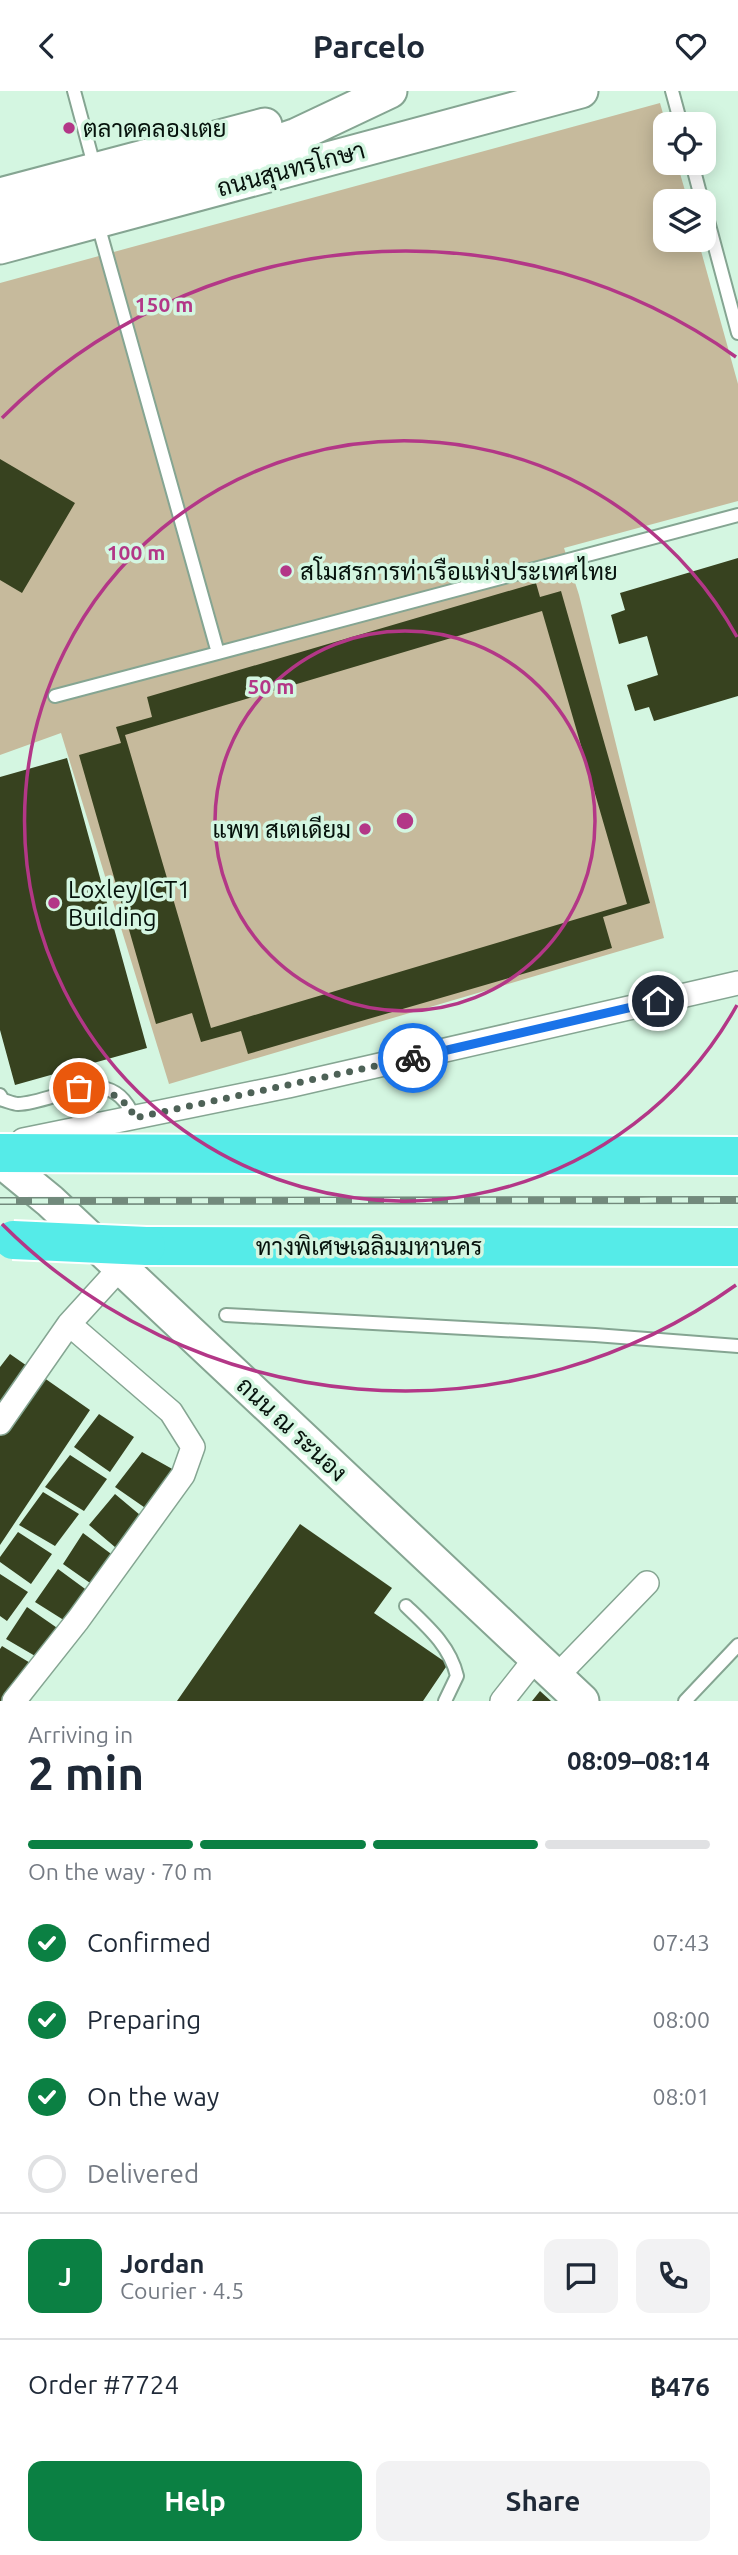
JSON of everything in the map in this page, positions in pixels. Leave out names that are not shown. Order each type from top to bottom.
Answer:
[{"type":"highway","points":[[0,1153],[738,1156]]},
{"type":"highway","name":"ทางพิเศษเฉลิมมหานคร","points":[[4,1240],[146,1246],[738,1247]]},
{"type":"main road","name":"ถนนสุนทรโกษา","points":[[8,210],[95,169],[384,91]]},
{"type":"main road","points":[[8,210],[223,160],[297,135],[384,91]]},
{"type":"main road","name":"ถนนสุนทรโกษา","points":[[0,247],[582,91]]},
{"type":"main road","name":"ถนน ณ ระนอง","points":[[0,1160],[50,1201],[582,1701]]},
{"type":"street","points":[[0,1144],[288,1086],[738,983]]},
{"type":"street","points":[[0,1423],[69,1324],[120,1268]]},
{"type":"street","points":[[14,1701],[78,1620],[183,1475],[193,1447],[172,1412],[69,1324]]},
{"type":"street","points":[[502,1701],[546,1668],[647,1583]]},
{"type":"lane","points":[[74,91],[95,169]]},
{"type":"lane","points":[[673,91],[678,112]]},
{"type":"lane","points":[[97,221],[218,653]]},
{"type":"lane","points":[[716,251],[738,333]]},
{"type":"lane","points":[[55,696],[738,515]]},
{"type":"lane","points":[[0,1095],[2,1100],[18,1104],[79,1088],[103,1087],[130,1107],[134,1118]]},
{"type":"lane","points":[[226,1315],[595,1335],[738,1346]]},
{"type":"lane","points":[[406,1606],[439,1639],[453,1660],[457,1676],[445,1701]]},
{"type":"lane","points":[[685,1701],[738,1645]]},
{"type":"shaded area","name":"สโมสรการท่าเรือแห่งประเทศไทย","points":[[660,103],[663,112],[653,112],[653,175],[680,175],[685,189],[653,189],[653,252],[701,252],[738,384],[738,501],[564,548],[579,595],[664,938],[169,1084],[61,733],[0,755],[0,283]]},
{"type":"building","points":[[0,459],[75,503],[22,593],[0,580]]},
{"type":"building","points":[[738,558],[738,696],[654,721],[649,707],[635,711],[627,685],[658,675],[647,636],[619,644],[611,615],[625,610],[620,593]]},
{"type":"building","points":[[536,583],[540,597],[561,591],[650,903],[603,917],[612,948],[248,1054],[241,1031],[201,1042],[192,1013],[156,1024],[79,755],[121,743],[116,727],[152,717],[147,697]],"holes":[[[542,611],[627,904],[211,1028],[125,735]]]},
{"type":"building","name":"Loxley ICT1 Building","points":[[67,758],[147,1048],[15,1085],[0,1030],[0,777]]},
{"type":"building","points":[[10,1354],[90,1410],[0,1545],[0,1367]]},
{"type":"building","points":[[99,1414],[134,1437],[110,1472],[74,1447]]},
{"type":"building","points":[[142,1452],[183,1475],[154,1514],[115,1487]]},
{"type":"building","points":[[70,1455],[107,1479],[84,1511],[45,1487]]},
{"type":"building","points":[[43,1492],[79,1514],[55,1546],[19,1525]]},
{"type":"building","points":[[115,1494],[146,1520],[122,1553],[89,1525]]},
{"type":"building","points":[[300,1524],[392,1588],[374,1613],[448,1664],[423,1701],[177,1701]]},
{"type":"building","points":[[18,1532],[52,1554],[31,1584],[0,1562],[0,1557]]},
{"type":"building","points":[[83,1533],[118,1559],[100,1590],[63,1564]]},
{"type":"building","points":[[58,1569],[92,1594],[70,1624],[35,1602]]},
{"type":"building","points":[[0,1574],[28,1592],[7,1621],[0,1616]]},
{"type":"building","points":[[27,1607],[63,1632],[42,1660],[6,1639]]},
{"type":"building","points":[[2,1646],[32,1664],[8,1701],[0,1701]]},
{"type":"building","points":[[540,1691],[551,1701],[532,1701]]},
{"type":"railway","points":[[0,1201],[738,1200]]},
{"type":"way so far","points":[[79,1088],[103,1087],[130,1107],[134,1118],[413,1058]]},
{"type":"place","name":"ตลาดคลองเตย","points":[[69,128]]},
{"type":"place","name":"สโมสรการท่าเรือแห่งประเทศไทย","points":[[286,571]]},
{"type":"place","name":"แพท สเตเดียม","points":[[365,829]]},
{"type":"place","name":"Loxley ICT1 Building","points":[[54,903]]},
{"type":"route","points":[[413,1058],[658,1001]]}]
